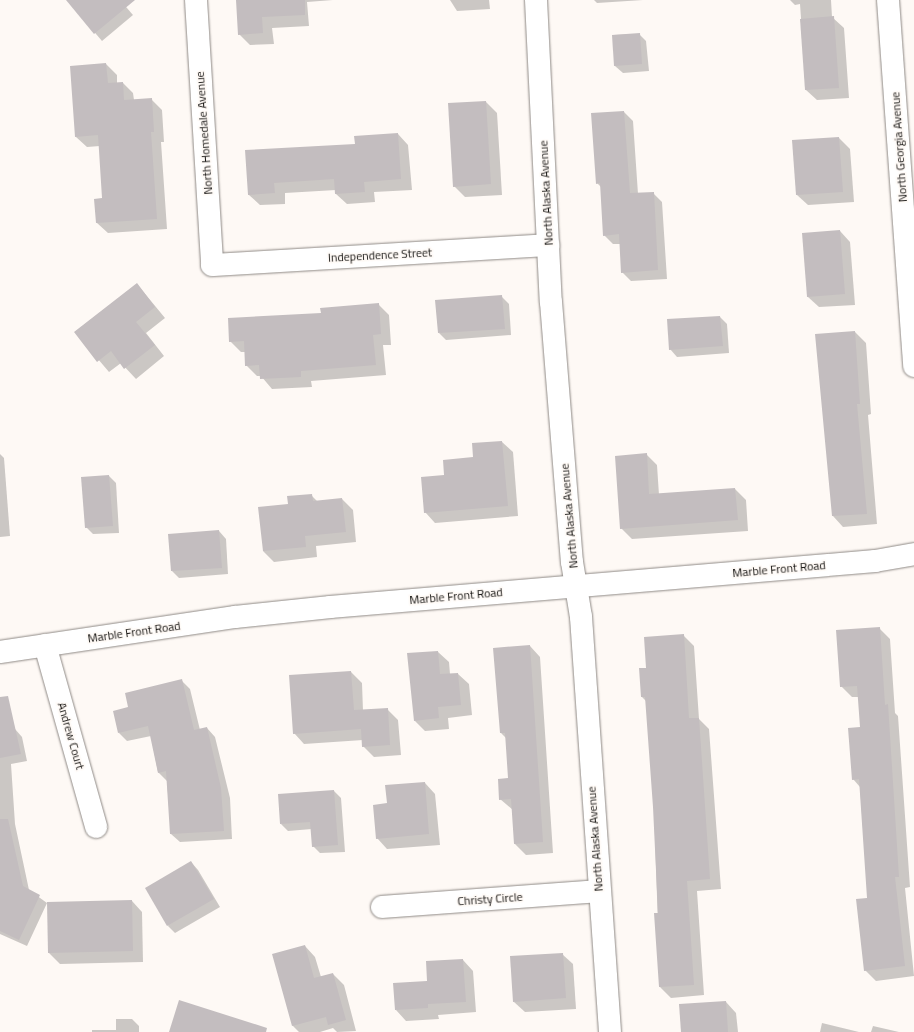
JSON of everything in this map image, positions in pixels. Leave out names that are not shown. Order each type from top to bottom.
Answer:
[{"type":"street","name":"North Homedale Avenue","points":[[196,0],[212,265]]},
{"type":"street","name":"North Alaska Avenue","points":[[536,0],[548,245],[572,562],[581,617],[610,1032]]},
{"type":"street","name":"North Georgia Avenue","points":[[888,0],[914,366]]},
{"type":"street","name":"Independence Street","points":[[212,265],[548,245]]},
{"type":"street","name":"Marble Front Road","points":[[0,652],[250,616],[576,586],[875,561],[914,554]]},
{"type":"street","name":"Andrew Court","points":[[45,645],[96,827]]},
{"type":"street","name":"Christy Circle","points":[[382,907],[599,891]]},
{"type":"building","points":[[66,0],[135,0],[94,34]]},
{"type":"building","points":[[236,0],[305,0],[305,15],[262,17],[263,33],[238,35]]},
{"type":"building","points":[[834,16],[839,88],[805,90],[800,19]]},
{"type":"building","points":[[640,33],[642,64],[614,66],[612,35]]},
{"type":"building","points":[[106,63],[108,83],[123,82],[124,100],[152,98],[154,132],[151,132],[157,219],[96,223],[94,199],[102,198],[98,135],[75,137],[70,66]]},
{"type":"building","points":[[486,101],[491,184],[453,187],[448,103]]},
{"type":"building","points":[[624,111],[630,193],[654,192],[658,270],[621,273],[619,234],[603,236],[600,183],[596,184],[591,113]]},
{"type":"building","points":[[398,133],[401,179],[364,182],[365,192],[335,194],[334,179],[274,183],[275,193],[248,195],[245,150],[355,144],[354,136]]},
{"type":"building","points":[[839,137],[843,192],[796,195],[792,140]]},
{"type":"building","points":[[840,230],[845,294],[807,297],[802,233]]},
{"type":"building","points":[[137,283],[155,307],[136,322],[155,345],[124,369],[111,351],[97,362],[74,332]]},
{"type":"building","points":[[502,295],[505,329],[438,333],[435,300]]},
{"type":"building","points":[[379,303],[381,334],[373,335],[376,365],[301,371],[301,377],[260,379],[259,365],[245,366],[244,341],[229,342],[228,318],[321,313],[320,308]]},
{"type":"building","points":[[720,316],[723,346],[669,350],[667,319]]},
{"type":"building","points":[[855,331],[860,404],[857,404],[867,514],[832,516],[815,334]]},
{"type":"building","points":[[502,441],[508,506],[424,513],[421,477],[444,475],[443,460],[473,457],[472,443]]},
{"type":"building","points":[[647,453],[649,494],[735,488],[738,520],[620,529],[615,456]]},
{"type":"building","points":[[109,475],[113,526],[85,528],[81,477]]},
{"type":"building","points":[[312,494],[313,501],[342,498],[346,532],[305,536],[306,547],[263,551],[258,507],[288,504],[287,496]]},
{"type":"building","points":[[219,530],[222,568],[171,571],[168,534]]},
{"type":"building","points":[[880,627],[885,705],[888,704],[899,877],[895,877],[905,966],[864,971],[856,899],[867,898],[859,779],[852,780],[848,728],[860,727],[857,686],[840,687],[836,630]]},
{"type":"building","points":[[684,634],[689,718],[699,718],[710,879],[687,881],[694,985],[659,987],[654,913],[658,913],[653,807],[645,697],[641,697],[639,668],[646,668],[644,637]]},
{"type":"building","points":[[530,645],[543,842],[514,844],[511,799],[499,800],[498,779],[508,778],[505,733],[500,733],[493,648]]},
{"type":"building","points":[[438,651],[440,674],[458,673],[461,705],[438,707],[439,718],[414,721],[407,653]]},
{"type":"building","points":[[351,671],[354,710],[388,708],[390,745],[362,747],[361,729],[293,734],[289,675]]},
{"type":"building","points":[[182,679],[194,730],[207,727],[221,788],[224,831],[170,834],[166,771],[158,773],[148,726],[118,733],[113,711],[128,707],[125,693]]},
{"type":"building","points":[[8,696],[21,754],[0,758],[0,697]]},
{"type":"building","points":[[425,782],[429,834],[376,839],[373,805],[387,803],[385,785]]},
{"type":"building","points":[[334,790],[338,845],[312,847],[310,822],[280,824],[278,794]]},
{"type":"building","points":[[0,819],[8,819],[23,886],[40,895],[19,940],[0,931]]},
{"type":"building","points":[[191,861],[214,899],[167,926],[145,888]]},
{"type":"building","points":[[132,900],[133,951],[48,953],[47,902]]},
{"type":"building","points":[[305,945],[314,978],[333,973],[346,1020],[328,1025],[326,1017],[292,1026],[272,954]]},
{"type":"building","points":[[563,953],[566,998],[513,1002],[510,956]]},
{"type":"building","points":[[463,959],[466,1002],[428,1004],[428,1008],[395,1010],[393,983],[427,981],[426,961]]},
{"type":"building","points":[[179,1000],[267,1028],[266,1032],[169,1032]]},
{"type":"building","points":[[726,1001],[728,1032],[681,1032],[679,1004]]}]
